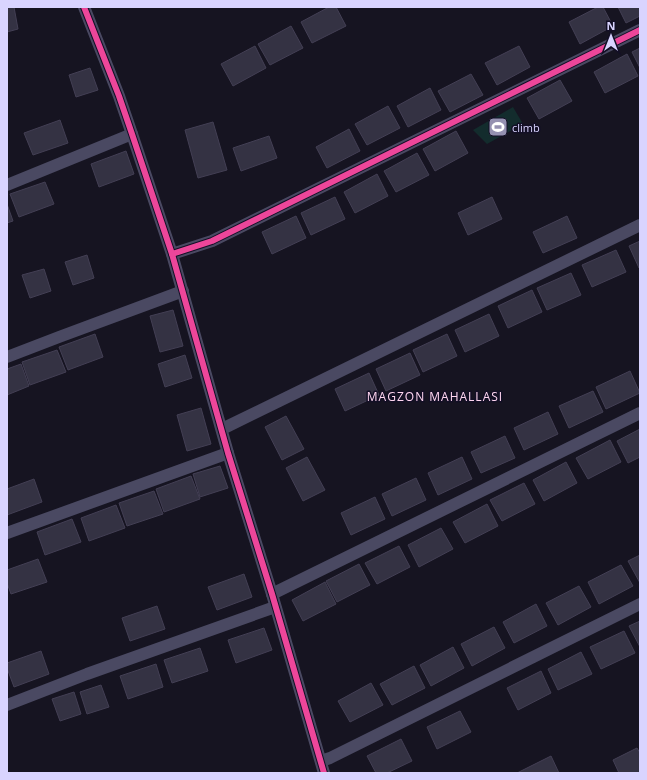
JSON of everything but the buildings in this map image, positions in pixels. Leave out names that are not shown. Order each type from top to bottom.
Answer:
[{"type":"street","points":[[84,7],[119,96],[172,254],[228,453],[272,594],[324,773]]},
{"type":"street","points":[[172,254],[212,241],[640,30]]},
{"type":"street","points":[[7,185],[132,134]]},
{"type":"street","points":[[222,429],[640,225]]},
{"type":"street","points":[[7,357],[183,292]]},
{"type":"street","points":[[272,594],[640,413]]},
{"type":"street","points":[[7,533],[228,453]]},
{"type":"street","points":[[321,761],[330,758],[640,604]]},
{"type":"street","points":[[7,705],[87,674],[275,607]]},
{"type":"green space","name":"climb","points":[[513,107],[523,124],[487,144],[473,130]]},
{"type":"cycle path","points":[[84,7],[119,96],[172,254],[228,453],[272,594],[324,773]]},
{"type":"cycle path","points":[[172,254],[212,241],[640,30]]},
{"type":"place","name":"climb","points":[[498,127]]},
{"type":"district","name":"MAGZON MAHALLASI","points":[[435,396]]}]
